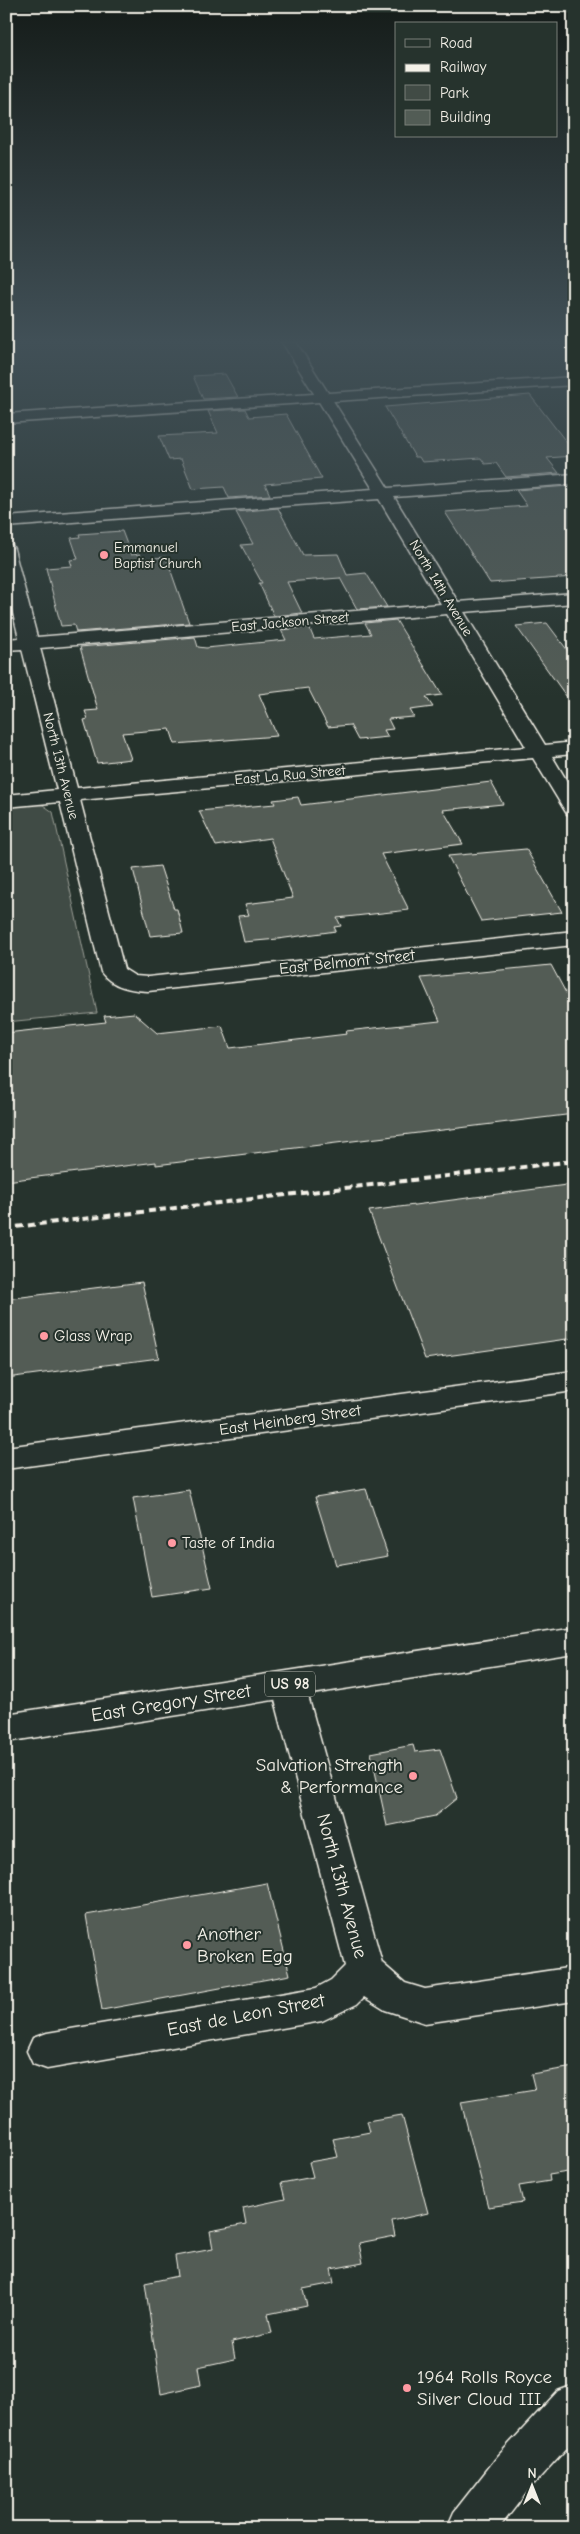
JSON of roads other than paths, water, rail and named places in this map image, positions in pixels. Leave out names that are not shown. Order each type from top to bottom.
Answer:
[{"type":"main road","name":"North 14th Avenue","points":[[363,460],[574,810]]},
{"type":"main road","points":[[6,522],[574,479]]},
{"type":"main road","name":"North 13th Avenue","points":[[6,549],[112,972],[121,979]]},
{"type":"main road","name":"East Jackson Street","points":[[6,645],[574,598]]},
{"type":"main road","name":"East La Rua Street","points":[[6,801],[574,748]]},
{"type":"main road","name":"East Belmont Street","points":[[121,979],[132,983],[148,984],[574,938]]},
{"type":"main road","name":"East Heinberg Street","points":[[6,1458],[574,1381]]},
{"type":"main road","name":"East Gregory Street","points":[[6,1728],[574,1640]]},
{"type":"main road","name":"North 13th Avenue","points":[[288,1685],[365,1971]]},
{"type":"main road","points":[[365,1971],[380,1989],[401,2001],[425,2006],[574,1984]]},
{"type":"main road","name":"East de Leon Street","points":[[47,2051],[322,2004],[344,1992],[365,1971]]},
{"type":"main road","points":[[470,2528],[514,2472],[574,2407]]},
{"type":"railway","points":[[6,1228],[574,1161]]},
{"type":"place","name":"Emmanuel Baptist Church","points":[[104,555]]},
{"type":"place","name":"Glass Wrap","points":[[44,1336]]},
{"type":"place","name":"Taste of India","points":[[172,1543]]},
{"type":"place","name":"Salvation Strength & Performance","points":[[413,1776]]},
{"type":"place","name":"Another Broken Egg","points":[[187,1945]]},
{"type":"place","name":"1964 Rolls Royce Silver Cloud III","points":[[407,2388]]}]
